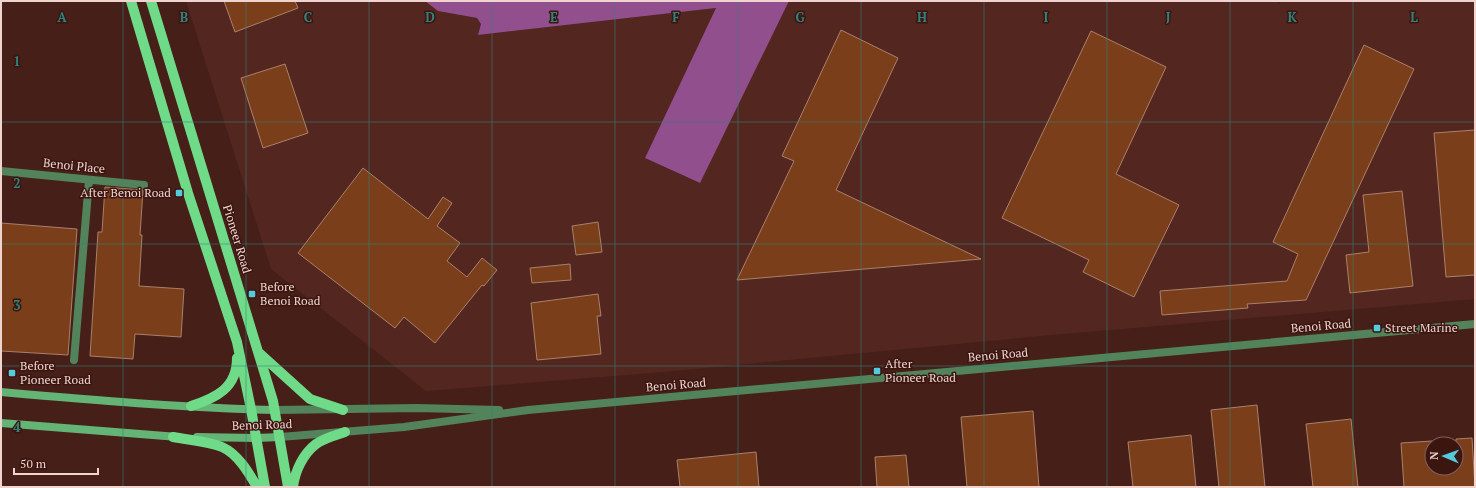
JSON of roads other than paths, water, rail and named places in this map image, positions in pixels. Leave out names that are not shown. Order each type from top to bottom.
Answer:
[{"type":"main road","points":[[131,1],[188,193],[237,342],[265,487]]},
{"type":"main road","name":"Pioneer Road","points":[[151,1],[275,410],[288,487]]},
{"type":"main road","points":[[190,406],[209,400],[227,388],[237,365],[237,342]]},
{"type":"main road","points":[[258,352],[310,398],[343,410]]},
{"type":"main road","name":"Benoi Road","points":[[1,392],[190,406],[275,410]]},
{"type":"main road","name":"Benoi Road","points":[[1,423],[173,437],[280,437]]},
{"type":"main road","points":[[293,487],[296,472],[305,456],[317,444],[345,432]]},
{"type":"main road","points":[[173,437],[223,447],[233,454],[242,464],[257,487]]},
{"type":"street","name":"Benoi Place","points":[[1,171],[144,185]]},
{"type":"street","points":[[74,360],[89,180]]},
{"type":"street","name":"Benoi Road","points":[[280,437],[404,427],[524,411],[1475,324]]},
{"type":"street","name":"Benoi Road","points":[[275,410],[417,408],[524,411]]},
{"type":"place","name":"After Benoi Road","points":[[179,193]]},
{"type":"place","name":"Before Benoi Road","points":[[252,294]]},
{"type":"place","name":"Street Marine","points":[[1377,328]]},
{"type":"place","name":"After Pioneer Road","points":[[877,371]]},
{"type":"place","name":"Before Pioneer Road","points":[[12,373]]}]
